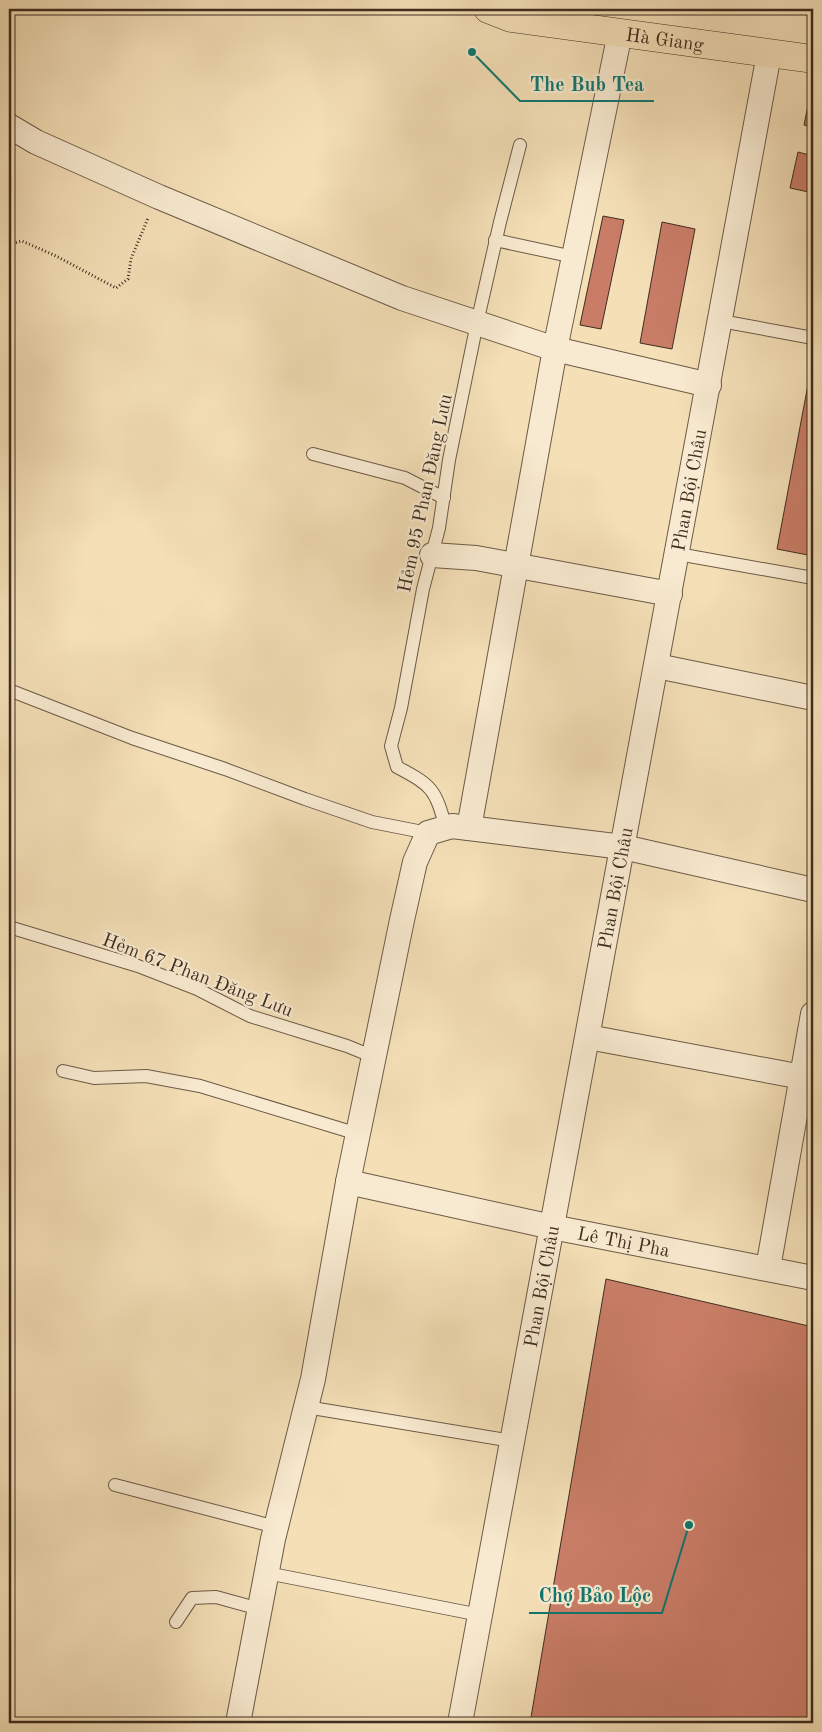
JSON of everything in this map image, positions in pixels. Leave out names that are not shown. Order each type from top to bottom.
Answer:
[{"type":"highway","name":"Hà Giang","points":[[506,12],[620,33],[813,59]]},
{"type":"street","points":[[469,828],[555,349],[620,33]]},
{"type":"street","name":"Phan Bội Châu","points":[[460,1723],[678,554],[769,54]]},
{"type":"street","points":[[9,126],[36,142],[159,197],[402,298],[555,349],[709,385]]},
{"type":"street","points":[[432,554],[476,558],[516,567],[670,594]]},
{"type":"street","points":[[657,666],[813,698]]},
{"type":"street","points":[[238,1723],[276,1527],[313,1379],[348,1182],[416,862],[437,831],[452,826],[623,847],[813,890]]},
{"type":"street","points":[[768,1268],[808,1078],[813,1014]]},
{"type":"street","points":[[588,1037],[808,1078]]},
{"type":"street","name":"Lê Thị Pha","points":[[348,1182],[552,1227],[813,1278]]},
{"type":"lane","name":"Hẻm 95 Phan Đăng Lưu","points":[[437,831],[437,796],[420,779],[397,767],[391,746],[401,708],[423,589],[444,498],[477,323],[520,145]]},
{"type":"lane","points":[[496,240],[574,257]]},
{"type":"lane","points":[[721,321],[813,338]]},
{"type":"lane","points":[[313,454],[405,478],[444,498]]},
{"type":"lane","points":[[678,554],[813,578]]},
{"type":"lane","points":[[9,690],[132,738],[372,822],[437,831]]},
{"type":"lane","name":"Hẻm 67 Phan Đăng Lưu","points":[[9,927],[138,966],[197,989],[250,1016],[347,1046],[374,1057]]},
{"type":"lane","points":[[63,1071],[94,1078],[146,1076],[200,1086],[358,1134]]},
{"type":"lane","points":[[306,1407],[512,1441]]},
{"type":"lane","points":[[115,1485],[276,1527]]},
{"type":"lane","points":[[267,1573],[480,1615]]},
{"type":"lane","points":[[176,1622],[192,1598],[216,1597],[260,1609]]},
{"type":"path","points":[[9,244],[22,241],[56,256],[116,288],[128,278],[131,259],[159,197]]},
{"type":"building","points":[[810,96],[813,96],[813,127],[804,125]]},
{"type":"building","points":[[798,152],[813,156],[813,193],[790,188]]},
{"type":"building","points":[[603,216],[624,220],[601,329],[580,325]]},
{"type":"building","points":[[662,222],[695,229],[672,349],[640,343]]},
{"type":"building","points":[[810,374],[813,375],[813,556],[777,549]]},
{"type":"building","points":[[606,1279],[813,1327],[813,1723],[530,1723]]},
{"type":"place","name":"The Bub Tea","points":[[472,52]]},
{"type":"place","name":"Chợ Bảo Lộc","points":[[689,1525]]}]
